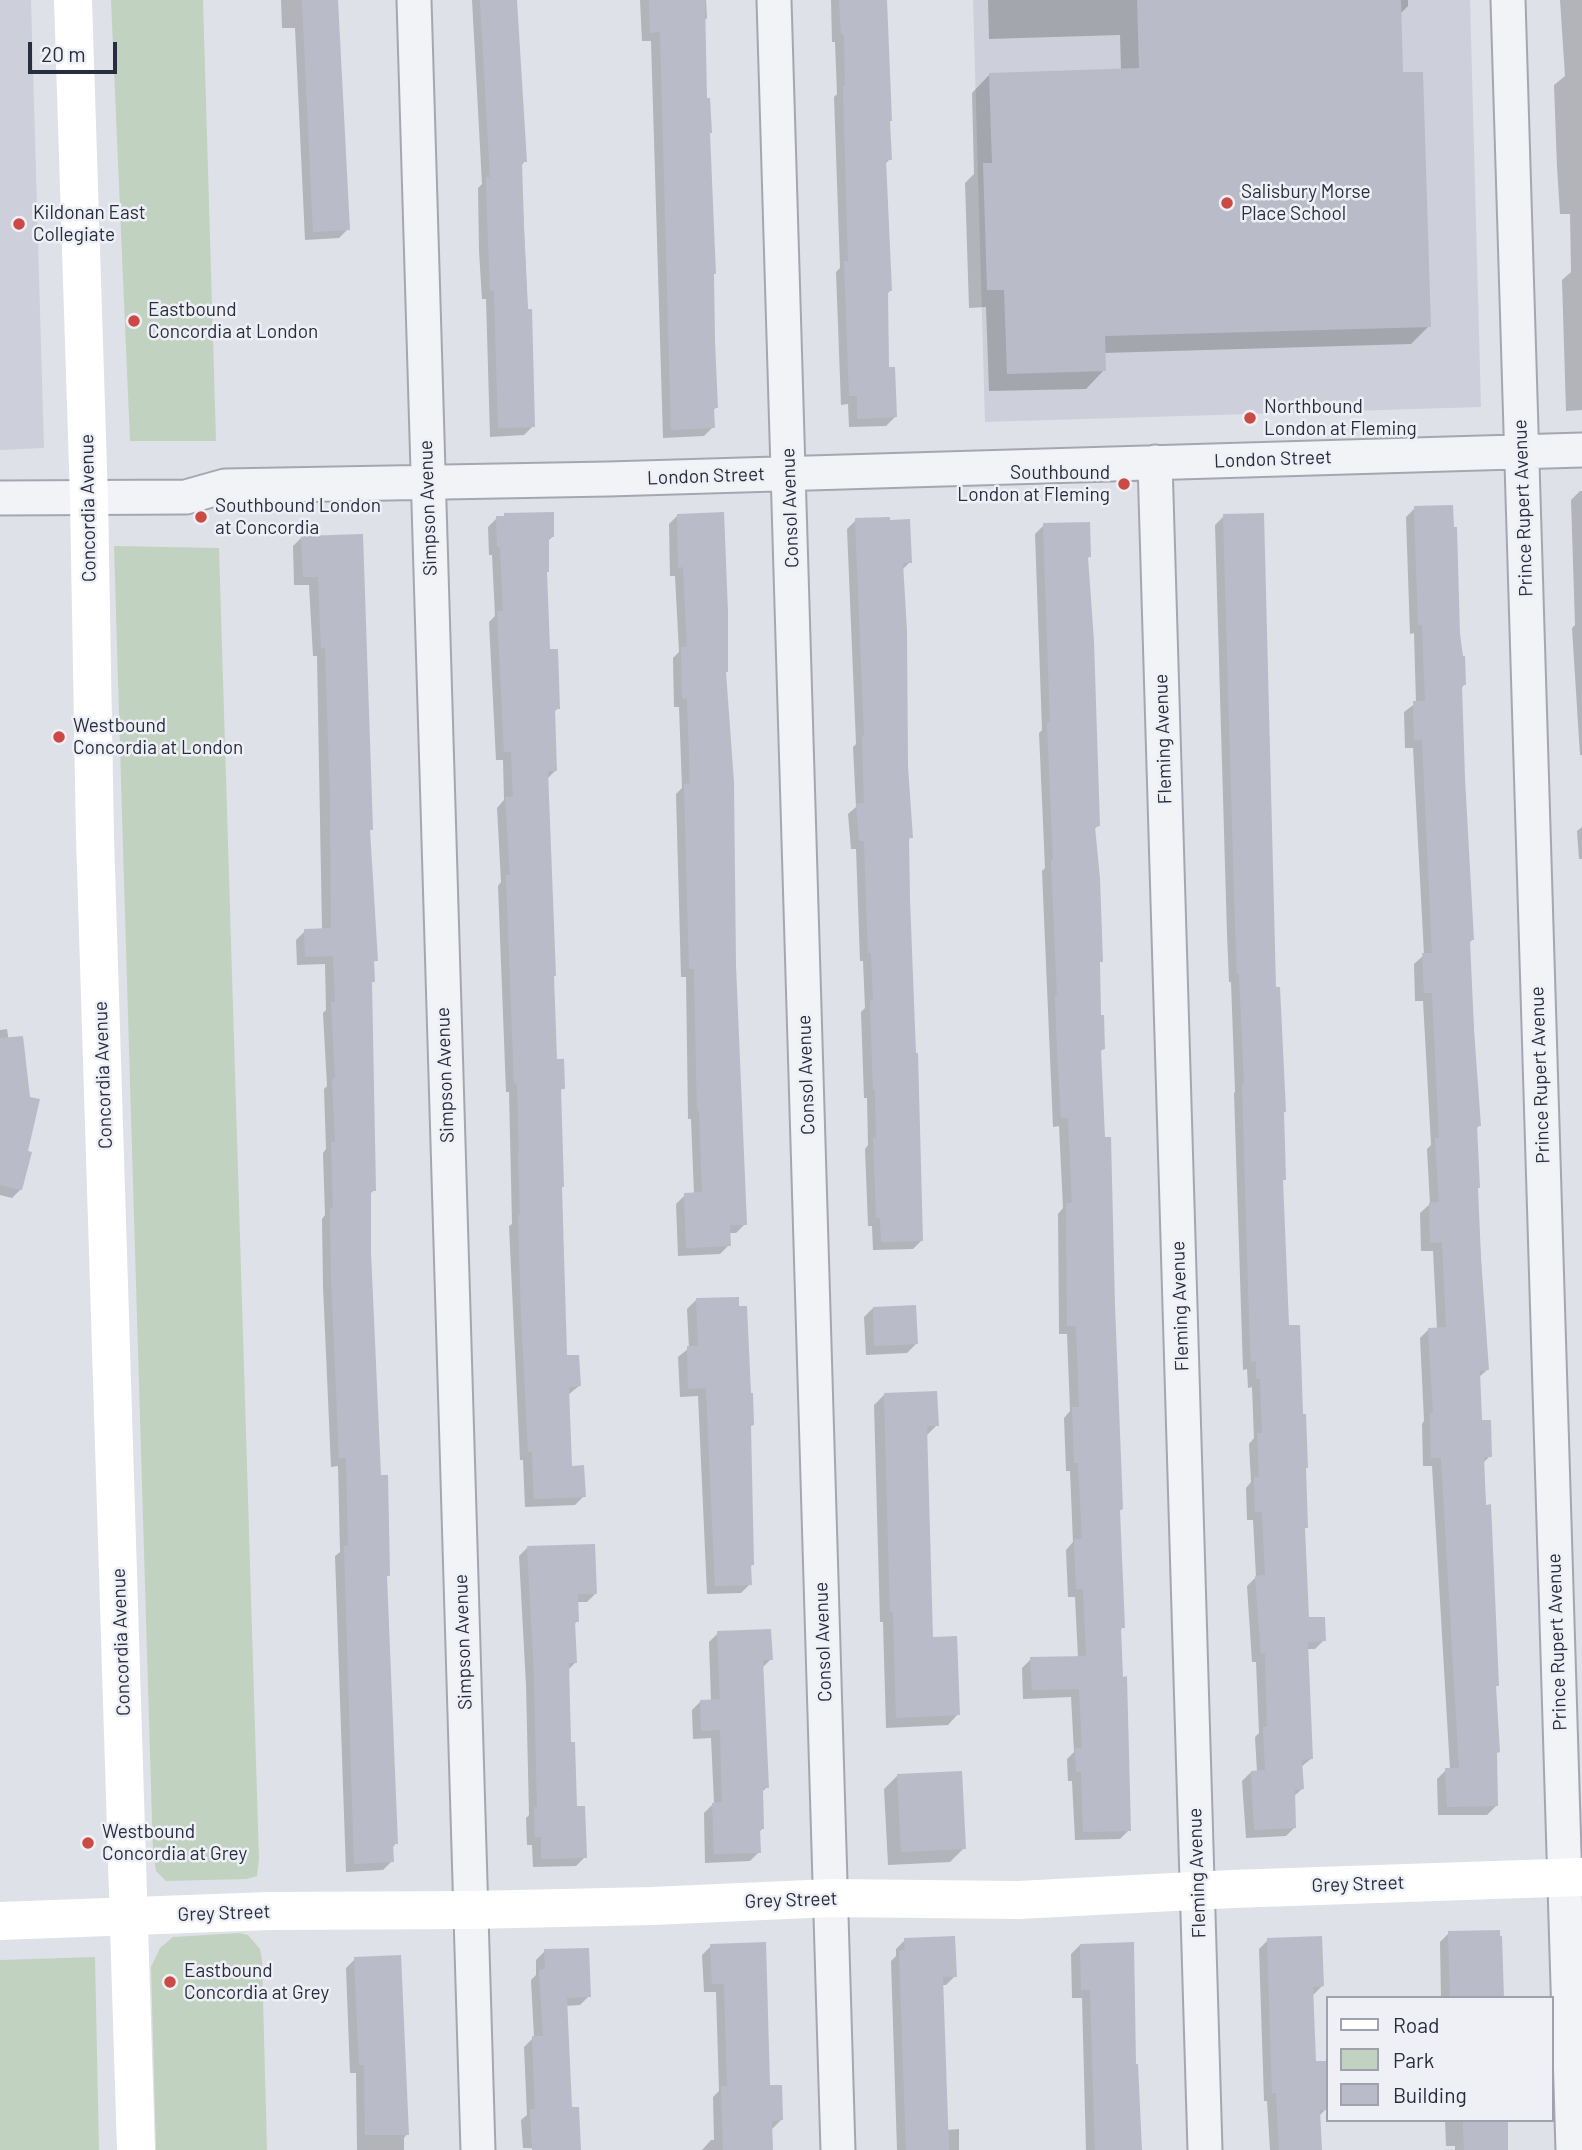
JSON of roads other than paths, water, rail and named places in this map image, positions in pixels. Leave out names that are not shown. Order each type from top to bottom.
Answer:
[{"type":"main road","name":"Concordia Avenue","points":[[73,0],[89,499],[95,837],[136,2150]]},
{"type":"main road","name":"Grey Street","points":[[0,1921],[268,1911],[652,1906],[831,1898],[1018,1900],[1197,1890],[1573,1877]]},
{"type":"street","name":"Simpson Avenue","points":[[414,0],[478,2150]]},
{"type":"street","name":"Consol Avenue","points":[[774,0],[838,2150]]},
{"type":"street","name":"Prince Rupert Avenue","points":[[1508,0],[1573,1877],[1573,2150]]},
{"type":"street","name":"London Street","points":[[0,498],[186,497],[226,486],[789,474],[1582,450]]},
{"type":"street","name":"Fleming Avenue","points":[[1155,462],[1205,2150]]},
{"type":"place","name":"Salisbury Morse Place School","points":[[1227,203]]},
{"type":"place","name":"Kildonan East Collegiate","points":[[19,224]]},
{"type":"place","name":"Eastbound Concordia at London","points":[[134,321]]},
{"type":"place","name":"Northbound London at Fleming","points":[[1250,418]]},
{"type":"place","name":"Southbound London at Fleming","points":[[1124,484]]},
{"type":"place","name":"Southbound London at Concordia","points":[[201,517]]},
{"type":"place","name":"Westbound Concordia at London","points":[[59,737]]},
{"type":"place","name":"Westbound Concordia at Grey","points":[[88,1843]]},
{"type":"place","name":"Eastbound Concordia at Grey","points":[[170,1982]]}]
